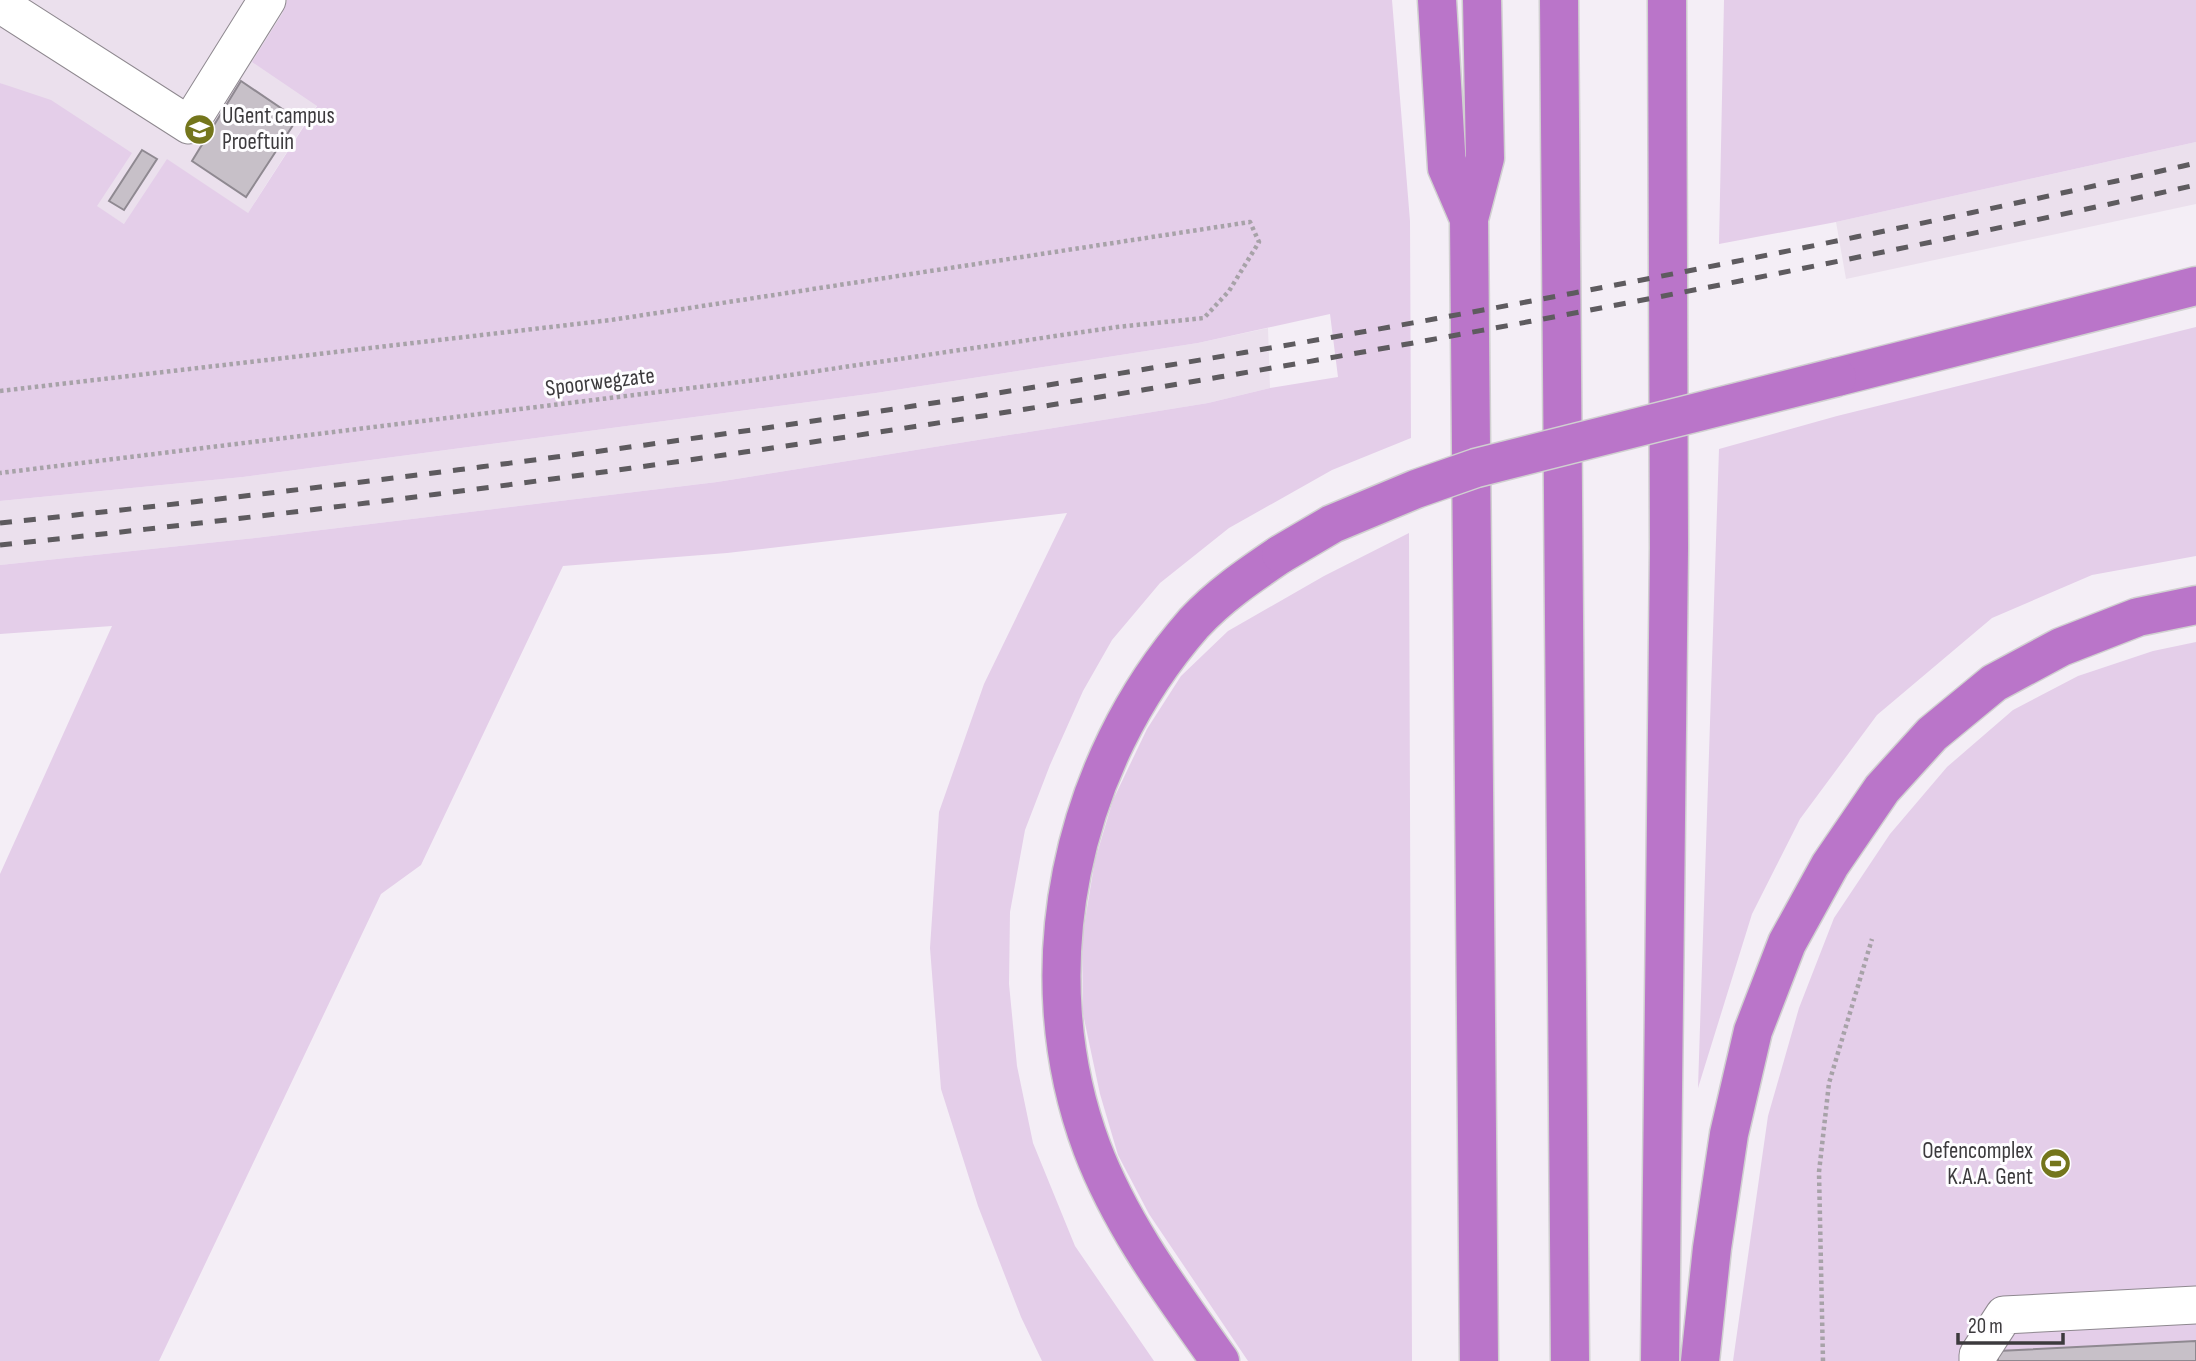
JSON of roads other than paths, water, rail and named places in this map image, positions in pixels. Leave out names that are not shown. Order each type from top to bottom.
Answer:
[{"type":"highway","points":[[1437,0],[1447,168],[1469,219]]},
{"type":"highway","points":[[1479,1361],[1469,219],[1485,158],[1482,0]]},
{"type":"highway","points":[[1559,0],[1570,1361]]},
{"type":"highway","points":[[1660,1361],[1669,561],[1667,0]]},
{"type":"highway","points":[[1220,1361],[1148,1260],[1112,1195],[1092,1148],[1074,1091],[1064,1030],[1061,973],[1064,914],[1075,850],[1098,780],[1136,704],[1194,623],[1228,591],[1281,554],[1332,524],[1416,489],[1476,468],[2196,286]]},
{"type":"highway","points":[[1700,1361],[1712,1248],[1727,1146],[1753,1031],[1787,943],[1830,865],[1882,789],[1931,734],[1994,682],[2061,647],[2125,622],[2196,605]]},
{"type":"lane","points":[[0,4],[189,125],[267,0]]},
{"type":"lane","points":[[1978,1361],[1978,1355],[2004,1315],[2196,1305]]},
{"type":"railway","points":[[0,523],[553,457],[829,419],[1104,376],[1652,278],[1924,223],[2196,163]]},
{"type":"railway","points":[[0,545],[553,479],[828,440],[1103,396],[1378,349],[1651,298],[1924,244],[2196,185]]},
{"type":"place","name":"UGent campus Proeftuin","points":[[199,129]]},
{"type":"place","name":"Oefencomplex K.A.A. Gent","points":[[2056,1164]]}]
